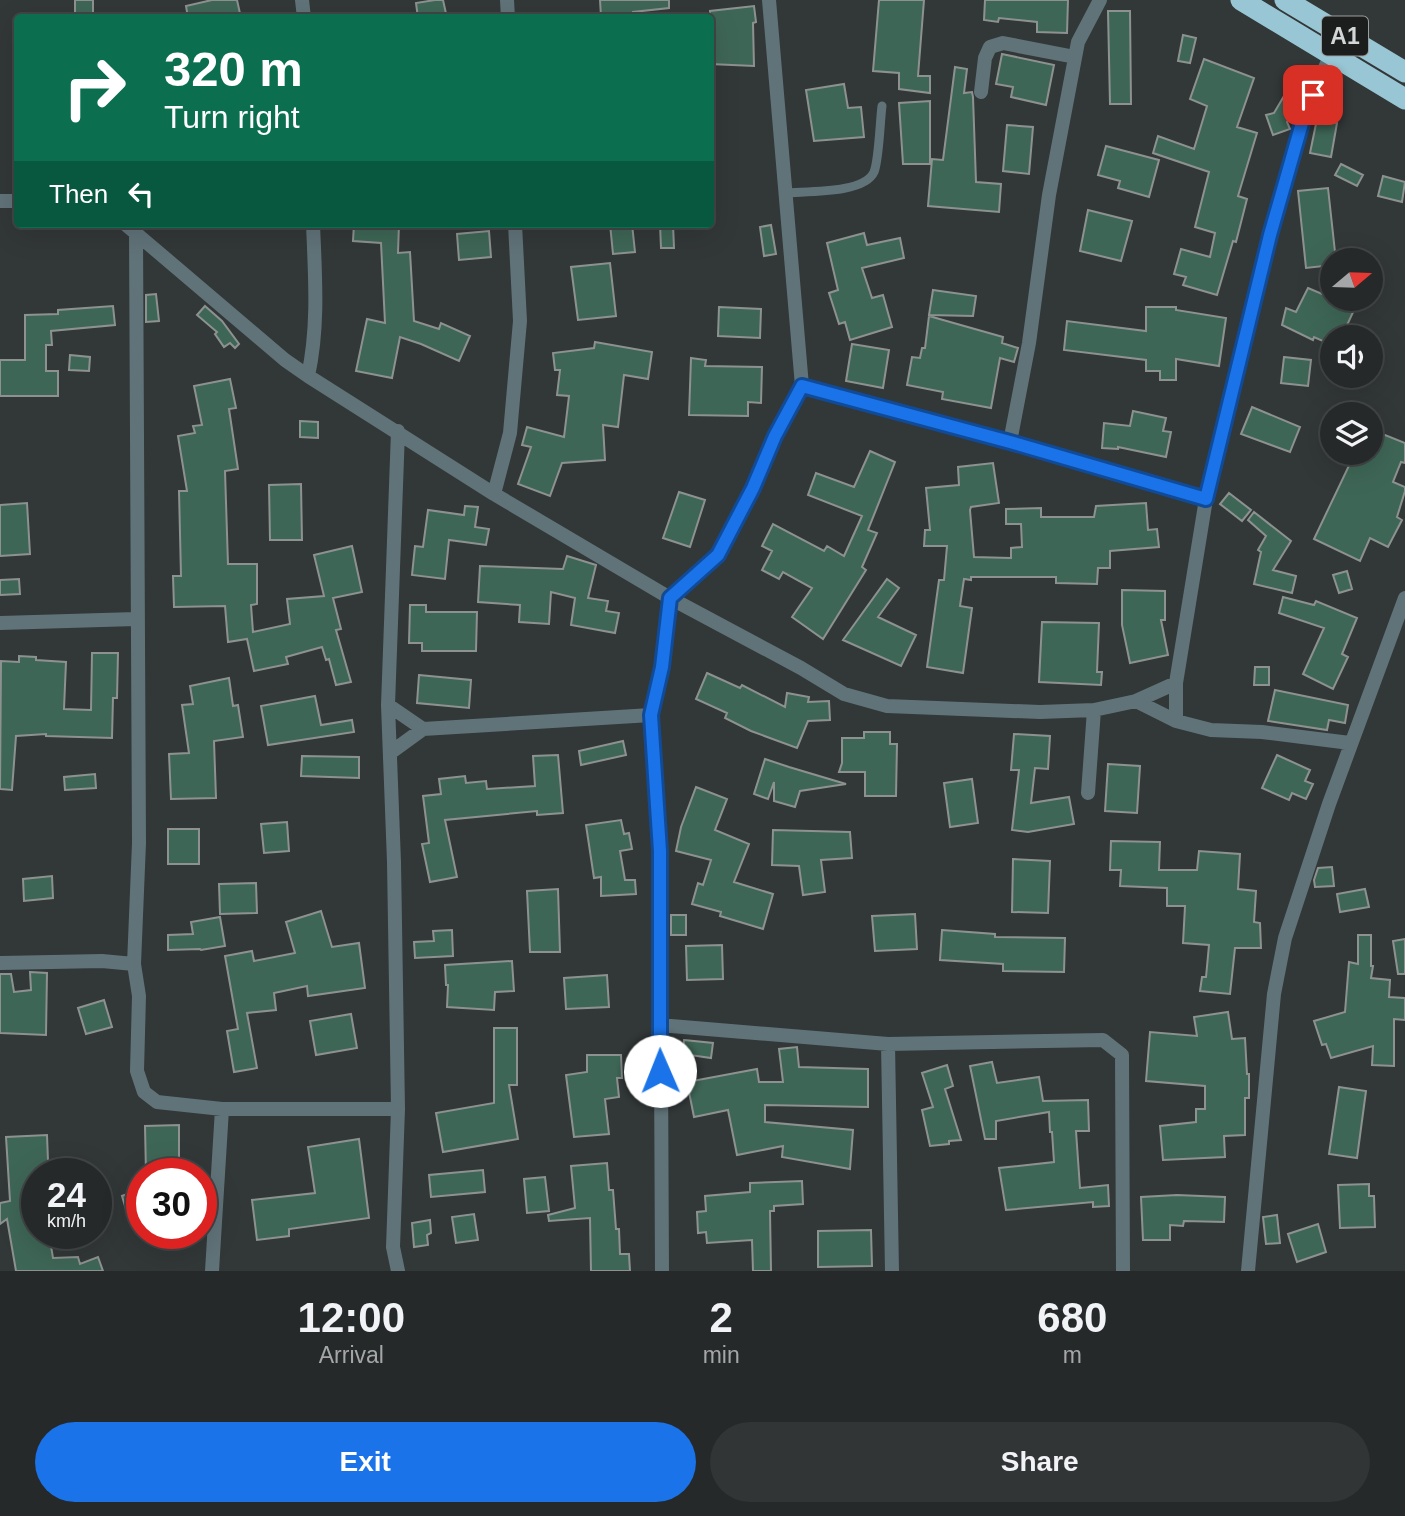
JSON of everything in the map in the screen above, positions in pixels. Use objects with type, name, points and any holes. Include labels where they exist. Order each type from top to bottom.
[{"type":"highway","name":"A1","points":[[1241,0],[1405,99]]},
{"type":"highway","name":"A1","points":[[1285,0],[1405,72]]},
{"type":"street","points":[[662,1271],[660,851],[651,715],[662,667],[670,598],[718,555],[802,386],[769,0]]},
{"type":"street","points":[[1010,442],[1029,343],[1049,195],[1077,42],[1100,0]]},
{"type":"street","points":[[981,92],[985,58],[990,47],[1003,43],[1075,57]]},
{"type":"street","points":[[1176,721],[1175,683],[1206,499],[1274,222],[1304,116],[1331,54]]},
{"type":"street","points":[[130,228],[285,360],[308,376],[494,494],[670,598],[844,694],[887,706],[1040,712],[1094,710],[1136,701],[1175,683]]},
{"type":"street","points":[[130,228],[139,843],[134,964],[139,996],[137,1071],[144,1092],[157,1102],[222,1109],[398,1109]]},
{"type":"street","points":[[308,376],[316,323],[313,228]]},
{"type":"street","points":[[494,494],[510,433],[520,321],[515,228]]},
{"type":"street","points":[[285,360],[314,350]]},
{"type":"street","points":[[802,386],[1206,499]]},
{"type":"street","points":[[398,431],[388,705],[398,1109],[393,1247],[398,1271]]},
{"type":"street","points":[[1248,1271],[1274,994],[1285,938],[1350,743],[1405,598]]},
{"type":"street","points":[[0,623],[136,619]]},
{"type":"street","points":[[1136,701],[1176,721],[1211,730],[1262,732],[1350,743]]},
{"type":"street","points":[[388,705],[423,729]]},
{"type":"street","points":[[1088,793],[1094,710]]},
{"type":"street","points":[[390,753],[423,729],[651,715]]},
{"type":"street","points":[[0,963],[102,961],[134,964]]},
{"type":"street","points":[[659,1025],[888,1044],[1103,1040],[1122,1055],[1123,1271]]},
{"type":"street","points":[[888,1044],[892,1271]]},
{"type":"street","points":[[212,1271],[222,1109]]},
{"type":"lane","points":[[785,193],[851,188],[866,182],[874,171],[881,106]]},
{"type":"building","points":[[75,0],[93,0],[93,14],[75,14]]},
{"type":"building","points":[[212,0],[237,0],[240,14],[187,14],[186,6]]},
{"type":"building","points":[[443,0],[446,14],[417,14],[416,3]]},
{"type":"building","points":[[600,0],[669,0],[669,8],[633,14],[601,14]]},
{"type":"building","points":[[879,0],[924,0],[918,76],[930,76],[930,93],[899,89],[899,73],[873,71]]},
{"type":"building","points":[[985,0],[1068,0],[1067,33],[1037,32],[1037,22],[999,18],[998,22],[984,20]]},
{"type":"building","points":[[754,6],[754,66],[714,64],[714,14],[710,14],[710,11]]},
{"type":"building","points":[[1108,11],[1130,11],[1131,104],[1110,104]]},
{"type":"building","points":[[1183,35],[1196,38],[1190,63],[1178,61]]},
{"type":"building","points":[[1002,54],[1054,65],[1046,105],[1011,97],[1013,87],[996,84]]},
{"type":"building","points":[[1204,59],[1254,78],[1237,127],[1257,133],[1238,196],[1247,199],[1236,242],[1233,241],[1217,295],[1183,285],[1186,277],[1174,274],[1181,249],[1210,257],[1215,233],[1195,227],[1209,172],[1153,153],[1158,136],[1194,149],[1207,106],[1190,99]]},
{"type":"building","points":[[955,67],[967,69],[964,93],[972,92],[973,97],[976,182],[1001,184],[999,212],[928,206],[932,159],[943,160]]},
{"type":"building","points":[[844,84],[848,108],[861,107],[864,137],[814,141],[806,90]]},
{"type":"building","points":[[1287,91],[1301,100],[1287,122],[1290,129],[1273,135],[1266,115],[1274,113]]},
{"type":"building","points":[[930,101],[930,164],[903,164],[899,103]]},
{"type":"building","points":[[1317,119],[1337,123],[1331,157],[1310,153]]},
{"type":"building","points":[[1007,125],[1033,127],[1029,174],[1003,171]]},
{"type":"building","points":[[1106,146],[1159,160],[1149,197],[1118,188],[1120,181],[1098,175]]},
{"type":"building","points":[[1341,164],[1363,175],[1357,186],[1335,175]]},
{"type":"building","points":[[1383,176],[1405,182],[1402,202],[1378,196]]},
{"type":"building","points":[[1328,188],[1335,248],[1320,248],[1320,266],[1306,268],[1298,191]]},
{"type":"building","points":[[1088,210],[1132,221],[1121,261],[1080,251]]},
{"type":"building","points":[[771,225],[776,254],[764,256],[760,227]]},
{"type":"building","points":[[354,228],[399,228],[398,253],[410,252],[414,321],[439,329],[441,323],[470,336],[459,361],[400,337],[392,378],[356,371],[367,319],[385,323],[381,243],[353,241]]},
{"type":"building","points":[[610,228],[632,228],[635,252],[613,254]]},
{"type":"building","points":[[660,228],[673,228],[674,248],[661,248]]},
{"type":"building","points":[[489,231],[491,257],[459,260],[457,234]]},
{"type":"building","points":[[864,233],[867,245],[900,238],[904,258],[862,268],[872,298],[883,295],[892,327],[850,340],[845,322],[839,324],[829,293],[838,290],[827,243]]},
{"type":"building","points":[[610,263],[616,316],[578,320],[571,267]]},
{"type":"building","points":[[1308,288],[1320,293],[1320,312],[1353,312],[1347,325],[1320,325],[1320,340],[1314,337],[1313,340],[1282,325],[1286,308],[1296,312]]},
{"type":"building","points":[[933,290],[976,296],[973,316],[929,315]]},
{"type":"building","points":[[156,294],[159,321],[146,322],[146,295]]},
{"type":"building","points":[[113,306],[115,325],[51,331],[52,345],[46,345],[46,371],[58,371],[58,396],[0,396],[0,360],[25,360],[25,315],[58,314],[58,310]]},
{"type":"building","points":[[205,306],[222,321],[239,344],[235,348],[230,343],[224,347],[215,334],[217,332],[197,315]]},
{"type":"building","points":[[719,307],[761,309],[760,338],[718,336]]},
{"type":"building","points":[[1146,307],[1176,307],[1176,310],[1226,318],[1219,366],[1176,359],[1176,380],[1160,380],[1160,371],[1146,371],[1146,360],[1064,350],[1067,321],[1146,331]]},
{"type":"building","points":[[929,316],[1003,337],[1002,343],[1018,348],[1014,362],[1000,358],[991,408],[942,399],[943,392],[907,385],[912,357],[920,358],[922,348],[925,348]]},
{"type":"building","points":[[595,342],[652,352],[648,379],[624,375],[618,427],[603,425],[605,460],[562,463],[550,496],[518,484],[531,447],[522,445],[527,427],[564,437],[569,396],[557,395],[560,370],[555,370],[553,353],[594,348]]},
{"type":"building","points":[[852,344],[889,350],[883,388],[846,381]]},
{"type":"building","points":[[70,355],[90,357],[89,371],[69,370]]},
{"type":"building","points":[[1284,357],[1311,360],[1308,386],[1281,383]]},
{"type":"building","points":[[691,358],[706,360],[705,366],[762,367],[761,403],[748,402],[748,416],[689,415]]},
{"type":"building","points":[[230,379],[236,408],[229,409],[238,469],[225,471],[228,564],[257,564],[257,604],[251,605],[253,632],[290,624],[287,599],[324,596],[314,555],[352,546],[362,592],[333,598],[341,629],[336,630],[351,682],[336,685],[329,659],[326,660],[322,647],[286,657],[288,664],[254,671],[247,639],[228,642],[225,606],[174,607],[173,576],[181,576],[179,491],[187,491],[178,436],[195,433],[193,426],[202,425],[194,386]]},
{"type":"building","points":[[1252,407],[1300,427],[1290,452],[1241,434]]},
{"type":"building","points":[[1133,411],[1166,418],[1163,431],[1171,432],[1166,457],[1118,447],[1102,448],[1104,423],[1130,426]]},
{"type":"building","points":[[300,421],[318,422],[318,438],[300,437]]},
{"type":"building","points":[[1383,434],[1405,443],[1405,463],[1401,462],[1393,482],[1405,487],[1397,517],[1402,520],[1388,547],[1370,538],[1360,561],[1314,539],[1349,465],[1383,465]]},
{"type":"building","points":[[870,451],[895,462],[868,530],[877,533],[862,567],[866,570],[823,639],[792,617],[812,588],[783,572],[779,579],[762,570],[772,551],[762,546],[773,524],[824,551],[827,546],[844,556],[862,516],[808,495],[816,473],[854,487]]},
{"type":"building","points":[[993,463],[999,503],[971,507],[974,557],[1011,558],[1011,548],[1022,547],[1021,524],[1006,524],[1006,509],[1041,508],[1041,517],[1094,517],[1096,506],[1146,503],[1148,530],[1157,529],[1159,547],[1110,551],[1110,568],[1098,568],[1097,584],[1056,583],[1056,577],[964,579],[960,606],[972,608],[963,673],[927,667],[939,580],[944,580],[947,546],[924,546],[925,530],[930,530],[926,488],[959,485],[958,467]]},
{"type":"building","points":[[301,484],[302,540],[270,540],[269,485]]},
{"type":"building","points":[[679,492],[705,500],[690,547],[663,538]]},
{"type":"building","points":[[1229,493],[1251,510],[1242,521],[1220,504]]},
{"type":"building","points":[[27,503],[30,554],[0,556],[0,505]]},
{"type":"building","points":[[465,506],[478,507],[475,527],[489,529],[486,545],[449,540],[445,579],[412,575],[415,546],[423,547],[428,510],[464,515]]},
{"type":"building","points":[[1254,512],[1291,541],[1273,570],[1296,576],[1292,593],[1254,584],[1261,552],[1258,550],[1266,536],[1248,520]]},
{"type":"building","points":[[567,556],[596,565],[588,598],[608,601],[606,611],[619,613],[615,633],[571,625],[575,598],[551,592],[549,624],[519,622],[520,605],[478,602],[480,566],[563,569]]},
{"type":"building","points":[[1347,571],[1352,589],[1339,593],[1333,575]]},
{"type":"building","points":[[19,579],[20,594],[0,595],[0,580]]},
{"type":"building","points":[[887,579],[899,588],[878,617],[916,635],[901,666],[843,640]]},
{"type":"building","points":[[1122,590],[1165,591],[1165,620],[1161,620],[1168,655],[1130,663],[1122,625]]},
{"type":"building","points":[[1283,597],[1314,605],[1316,601],[1357,618],[1342,654],[1348,657],[1333,689],[1303,674],[1324,628],[1279,613]]},
{"type":"building","points":[[410,605],[426,605],[426,612],[477,612],[476,651],[422,651],[422,643],[409,643]]},
{"type":"building","points":[[1042,622],[1099,623],[1097,672],[1102,672],[1101,685],[1039,682]]},
{"type":"building","points":[[92,653],[118,653],[117,698],[113,698],[112,738],[46,734],[16,736],[12,790],[0,789],[1,661],[19,662],[19,656],[66,662],[64,709],[91,710]]},
{"type":"building","points":[[1255,667],[1269,667],[1269,685],[1254,685]]},
{"type":"building","points":[[707,673],[740,688],[742,685],[785,707],[787,693],[809,697],[808,702],[829,701],[830,720],[808,721],[797,748],[751,731],[725,718],[727,713],[696,699]]},
{"type":"building","points":[[419,675],[471,680],[469,708],[417,703]]},
{"type":"building","points":[[229,678],[233,706],[238,705],[243,737],[214,741],[216,798],[171,799],[169,754],[189,753],[182,705],[193,704],[190,686]]},
{"type":"building","points":[[1275,690],[1348,705],[1345,723],[1329,720],[1327,730],[1268,721]]},
{"type":"building","points":[[315,696],[321,725],[352,720],[354,732],[268,745],[261,706]]},
{"type":"building","points":[[864,732],[890,732],[890,744],[897,744],[896,796],[865,796],[865,772],[839,772],[842,763],[842,738],[864,738]]},
{"type":"building","points":[[1014,734],[1050,736],[1048,769],[1035,768],[1031,803],[1069,797],[1074,824],[1028,832],[1012,830],[1019,770],[1011,770]]},
{"type":"building","points":[[623,741],[626,755],[581,765],[579,751]]},
{"type":"building","points":[[558,755],[563,813],[537,815],[537,811],[445,820],[457,877],[430,882],[422,844],[429,843],[423,796],[441,794],[439,779],[465,776],[466,783],[486,781],[487,789],[535,786],[533,756]]},
{"type":"building","points":[[1277,755],[1310,770],[1305,781],[1313,784],[1306,799],[1292,793],[1289,800],[1262,788]]},
{"type":"building","points":[[302,756],[359,757],[359,778],[301,776]]},
{"type":"building","points":[[765,759],[846,784],[800,791],[795,807],[774,801],[774,782],[768,799],[754,794]]},
{"type":"building","points":[[1108,764],[1140,766],[1137,813],[1105,811]]},
{"type":"building","points":[[95,774],[96,788],[65,790],[64,777]]},
{"type":"building","points":[[972,779],[978,823],[950,827],[944,783]]},
{"type":"building","points":[[696,787],[727,799],[715,830],[749,844],[734,882],[773,894],[763,929],[692,904],[698,883],[703,885],[711,860],[676,851],[681,827]]},
{"type":"building","points":[[621,820],[624,834],[629,833],[632,849],[620,851],[625,880],[635,880],[636,894],[601,896],[601,877],[594,878],[586,825]]},
{"type":"building","points":[[287,822],[289,851],[264,853],[261,824]]},
{"type":"building","points":[[168,829],[199,829],[199,864],[168,864]]},
{"type":"building","points":[[773,830],[850,832],[852,858],[821,860],[825,892],[803,895],[799,866],[772,865]]},
{"type":"building","points":[[1111,841],[1160,842],[1159,870],[1197,870],[1199,851],[1240,854],[1238,889],[1256,891],[1254,922],[1260,923],[1261,948],[1235,948],[1230,994],[1200,991],[1202,977],[1206,977],[1209,945],[1183,943],[1185,906],[1167,906],[1167,888],[1120,886],[1121,870],[1110,870]]},
{"type":"building","points":[[1013,859],[1050,861],[1048,913],[1012,912]]},
{"type":"building","points":[[1332,867],[1334,886],[1315,887],[1318,868]]},
{"type":"building","points":[[52,876],[53,898],[24,901],[23,879]]},
{"type":"building","points":[[256,883],[257,913],[220,914],[219,884]]},
{"type":"building","points":[[558,889],[560,952],[530,952],[527,891]]},
{"type":"building","points":[[1365,889],[1369,907],[1340,912],[1337,894]]},
{"type":"building","points":[[321,911],[332,947],[359,943],[365,988],[308,996],[307,986],[274,993],[276,1010],[247,1013],[257,1068],[234,1072],[227,1031],[238,1029],[225,956],[252,951],[254,961],[295,953],[286,922]]},
{"type":"building","points":[[915,914],[917,949],[875,951],[872,916]]},
{"type":"building","points":[[671,915],[686,915],[686,935],[671,935]]},
{"type":"building","points":[[220,917],[225,946],[201,950],[168,950],[168,935],[193,934],[191,922]]},
{"type":"building","points":[[452,930],[453,956],[415,958],[414,942],[434,941],[433,931]]},
{"type":"building","points":[[942,930],[995,934],[995,937],[1065,938],[1064,972],[1003,971],[1003,964],[940,960]]},
{"type":"building","points":[[1358,935],[1371,935],[1371,978],[1390,980],[1389,997],[1405,998],[1405,1020],[1394,1019],[1394,1066],[1372,1065],[1373,1046],[1331,1058],[1326,1044],[1322,1045],[1314,1021],[1345,1012],[1349,962],[1358,964]]},
{"type":"building","points":[[1405,939],[1405,974],[1398,974],[1393,941]]},
{"type":"building","points":[[722,945],[723,979],[687,980],[686,946]]},
{"type":"building","points":[[512,961],[514,991],[495,992],[494,1010],[447,1007],[445,965]]},
{"type":"building","points":[[30,972],[47,973],[46,1035],[0,1033],[0,974],[11,974],[14,992],[31,990]]},
{"type":"building","points":[[607,975],[609,1007],[566,1009],[564,978]]},
{"type":"building","points":[[104,1000],[112,1027],[86,1034],[78,1008]]},
{"type":"building","points":[[1228,1012],[1232,1039],[1245,1038],[1249,1098],[1245,1098],[1245,1135],[1224,1136],[1225,1157],[1163,1160],[1160,1126],[1196,1122],[1196,1109],[1205,1109],[1205,1086],[1146,1081],[1150,1032],[1197,1036],[1194,1017]]},
{"type":"building","points":[[351,1014],[357,1048],[316,1055],[310,1021]]},
{"type":"building","points":[[494,1028],[517,1028],[517,1085],[509,1085],[518,1139],[443,1152],[436,1113],[494,1103]]},
{"type":"building","points":[[684,1040],[713,1043],[711,1058],[683,1054]]},
{"type":"building","points":[[797,1047],[799,1067],[868,1069],[868,1107],[765,1105],[765,1122],[853,1130],[850,1169],[782,1157],[783,1146],[737,1155],[728,1110],[694,1117],[687,1082],[757,1069],[759,1082],[783,1082],[779,1049]]},
{"type":"building","points":[[587,1055],[621,1055],[622,1078],[617,1078],[619,1097],[605,1099],[609,1134],[574,1137],[566,1075],[587,1072]]},
{"type":"building","points":[[992,1062],[997,1083],[1039,1077],[1043,1101],[1088,1100],[1089,1131],[1076,1131],[1080,1188],[1108,1185],[1109,1206],[1093,1207],[1093,1202],[1006,1210],[999,1168],[1054,1162],[1052,1132],[1049,1112],[996,1121],[996,1139],[985,1139],[970,1066]]},
{"type":"building","points":[[947,1065],[953,1086],[945,1089],[961,1140],[930,1146],[922,1110],[933,1107],[922,1073]]},
{"type":"building","points":[[1339,1087],[1366,1091],[1357,1158],[1329,1154]]},
{"type":"building","points":[[179,1125],[179,1158],[146,1158],[145,1126]]},
{"type":"building","points":[[47,1135],[48,1158],[21,1158],[21,1249],[52,1249],[53,1258],[78,1257],[80,1264],[98,1257],[103,1271],[16,1271],[7,1219],[0,1224],[0,1203],[10,1201],[6,1137]]},
{"type":"building","points":[[359,1139],[369,1218],[289,1229],[289,1236],[257,1240],[252,1200],[315,1193],[308,1147]]},
{"type":"building","points":[[607,1163],[609,1190],[613,1190],[616,1229],[619,1229],[620,1254],[629,1254],[630,1271],[591,1271],[590,1218],[549,1221],[548,1215],[575,1208],[571,1166]]},
{"type":"building","points":[[483,1170],[485,1192],[431,1197],[429,1175]]},
{"type":"building","points":[[545,1177],[549,1211],[527,1213],[524,1179]]},
{"type":"building","points":[[802,1181],[803,1204],[774,1206],[774,1211],[770,1211],[771,1271],[753,1271],[752,1240],[707,1243],[706,1232],[698,1233],[697,1212],[706,1211],[705,1196],[750,1192],[750,1183]]},
{"type":"building","points":[[1369,1184],[1369,1196],[1374,1196],[1375,1227],[1340,1228],[1338,1185]]},
{"type":"building","points":[[1141,1197],[1225,1197],[1224,1222],[1184,1221],[1183,1226],[1170,1225],[1170,1240],[1143,1240]]},
{"type":"building","points":[[474,1214],[478,1240],[456,1243],[452,1217]]},
{"type":"building","points":[[1277,1215],[1280,1243],[1266,1244],[1263,1217]]},
{"type":"building","points":[[430,1220],[428,1245],[414,1247],[412,1223]]},
{"type":"building","points":[[1318,1224],[1326,1252],[1297,1262],[1288,1234]]},
{"type":"building","points":[[871,1230],[872,1266],[818,1267],[818,1231]]},
{"type":"route","points":[[660,1071],[660,851],[651,715],[662,667],[670,598],[718,555],[802,386],[1206,499],[1270,235],[1304,116],[1313,95]]}]
